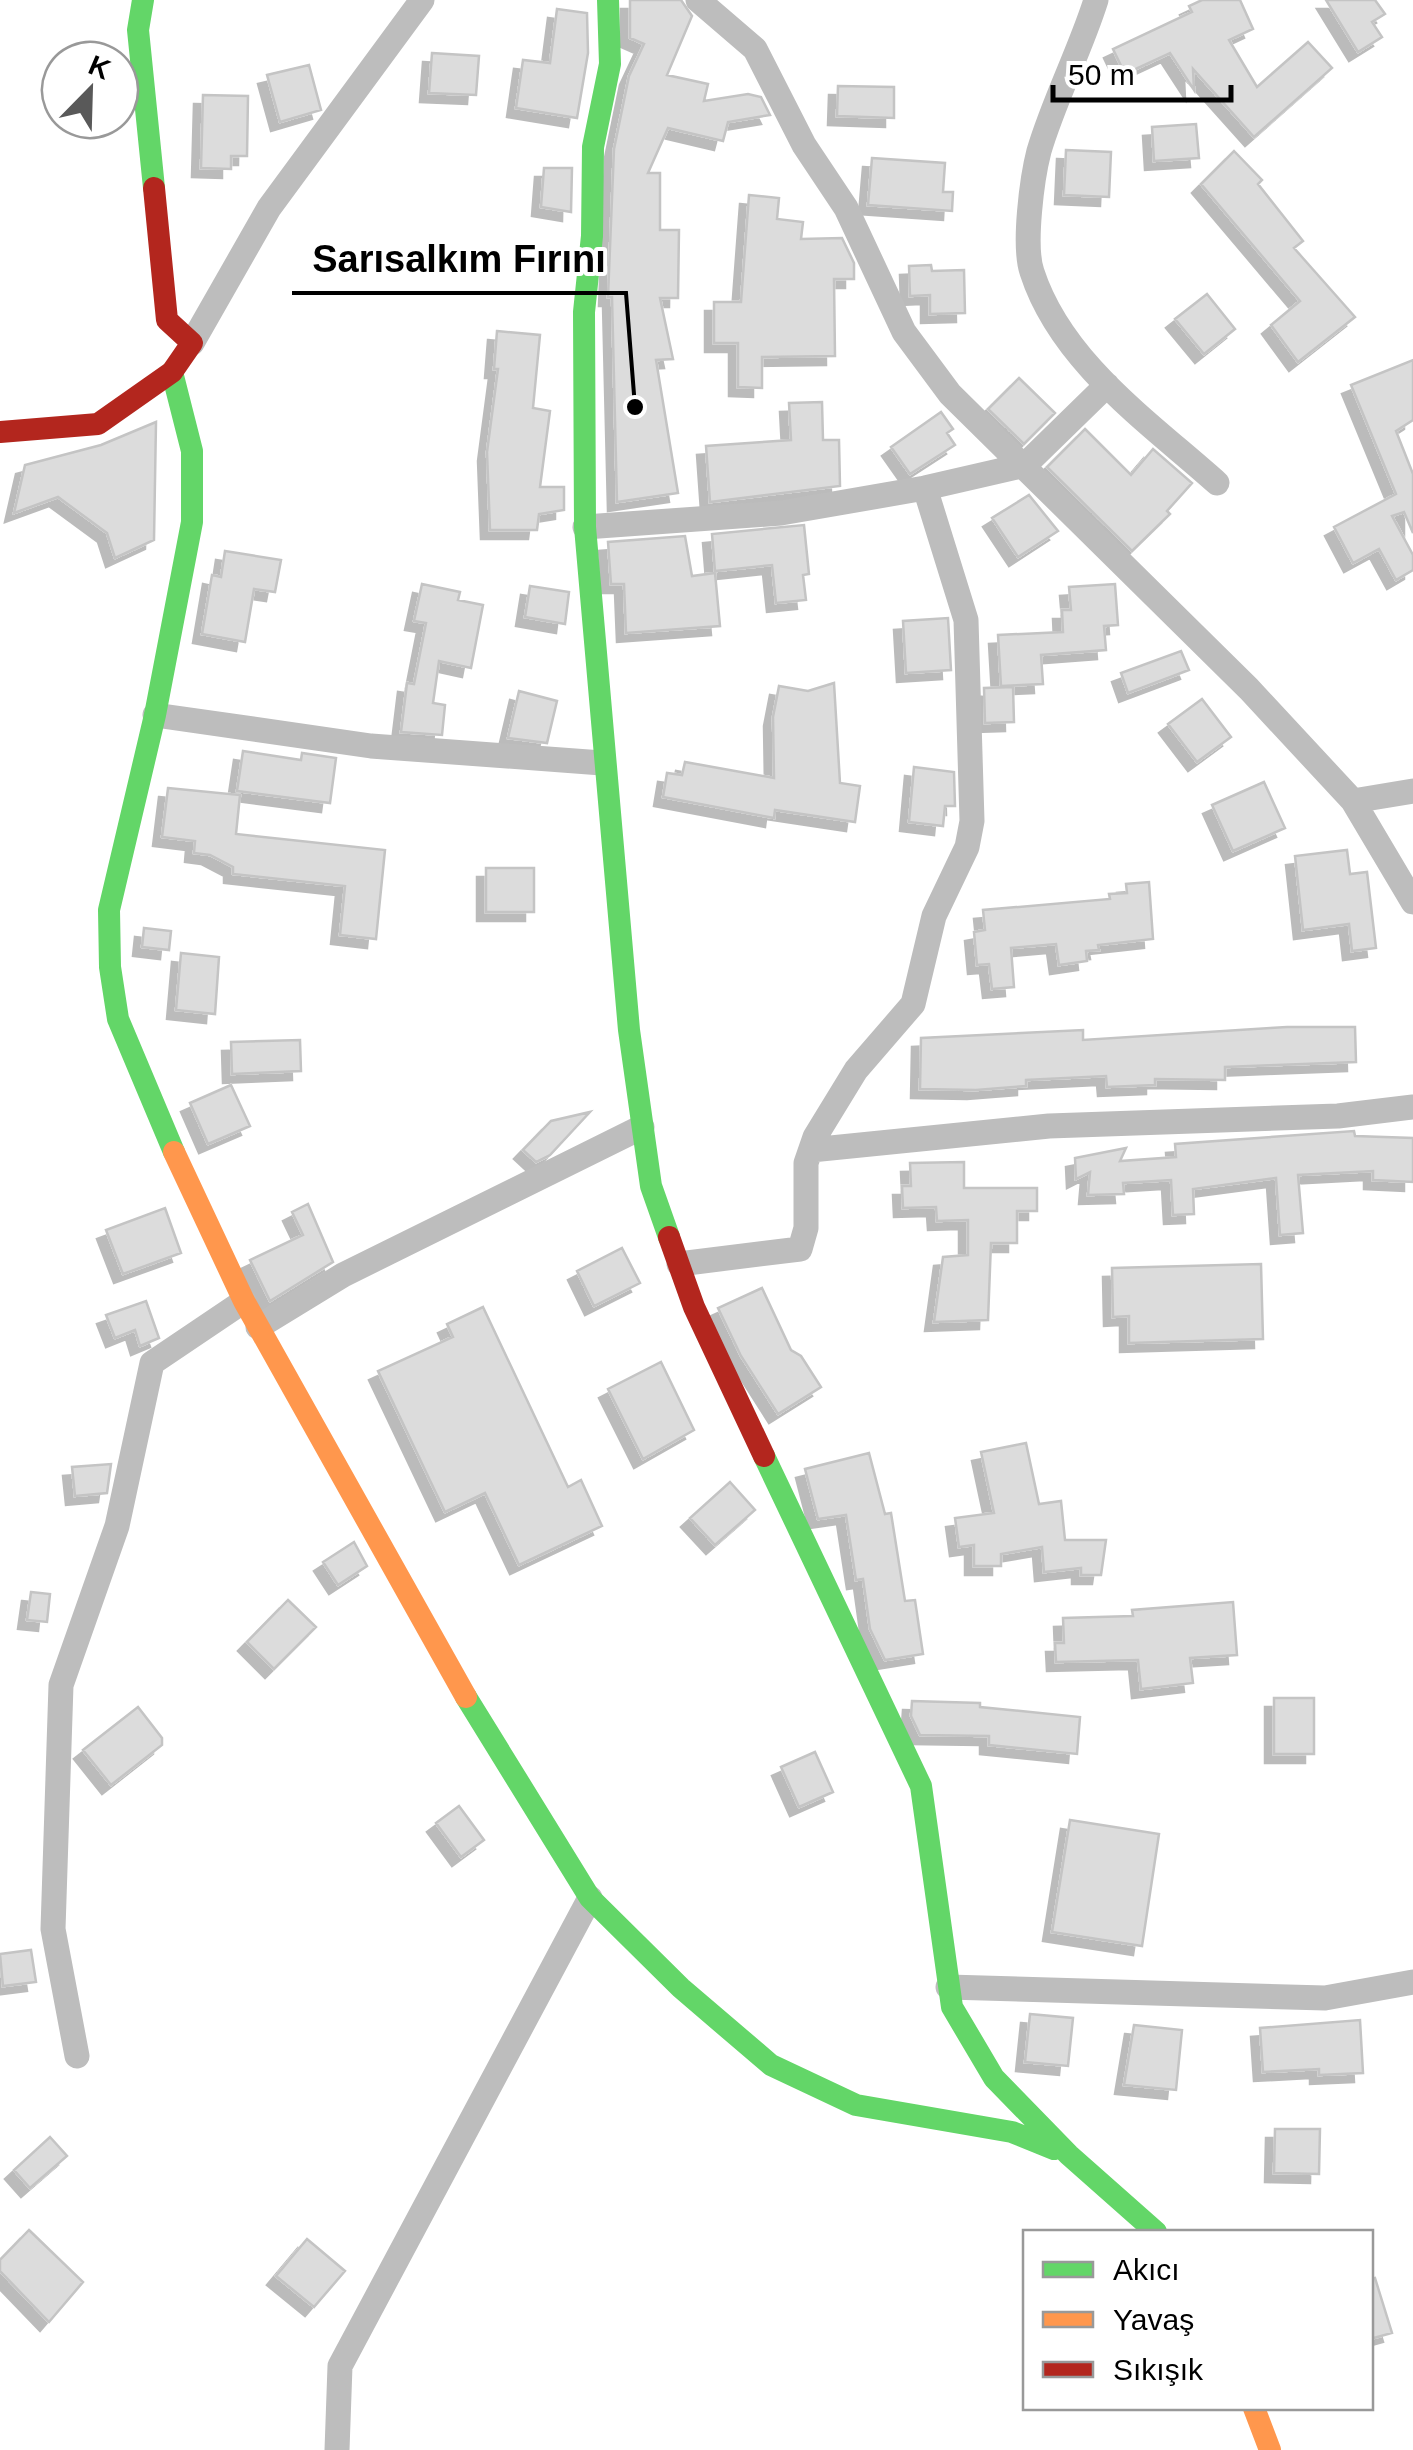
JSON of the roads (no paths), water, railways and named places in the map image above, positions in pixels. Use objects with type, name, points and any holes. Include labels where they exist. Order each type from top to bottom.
[{"type":"street","points":[[142,0],[138,30],[167,320],[192,343]]},
{"type":"street","points":[[0,432],[98,424],[172,372],[269,208],[422,0]]},
{"type":"street","points":[[608,0],[610,64],[593,147],[592,236],[584,312],[585,528],[602,763],[651,1186],[678,1264],[718,1358],[920,1786],[952,2006],[994,2078],[1069,2155],[1154,2230]]},
{"type":"street","points":[[698,0],[755,49],[804,145],[846,208],[904,332],[950,394],[1248,689],[1353,802],[1413,902]]},
{"type":"street","points":[[1096,0],[1039,151],[1030,209],[1030,270],[1058,327],[1107,385],[1217,483]]},
{"type":"street","points":[[172,372],[192,451],[192,522],[156,715],[108,910],[115,1002],[148,1094],[244,1302],[456,1682],[590,1898],[681,1988],[770,2065],[856,2105],[1012,2132],[1069,2155]]},
{"type":"street","points":[[585,528],[781,513],[1025,466],[1107,385]]},
{"type":"street","points":[[678,1264],[800,1249],[806,1228],[810,1150],[856,1070],[913,1004],[934,916],[967,846],[972,821],[966,620],[925,488]]},
{"type":"street","points":[[156,715],[371,746],[602,763]]},
{"type":"street","points":[[1353,802],[1413,791]]},
{"type":"street","points":[[810,1150],[1049,1126],[1338,1116],[1413,1107]]},
{"type":"street","points":[[258,1327],[343,1274],[642,1128]]},
{"type":"street","points":[[77,2056],[52,1929],[61,1685],[117,1526],[152,1363],[244,1302]]},
{"type":"street","points":[[337,2450],[340,2366],[590,1898]]},
{"type":"street","points":[[948,1987],[1325,1998],[1413,1982]]},
{"type":"street","points":[[1255,2410],[1270,2450]]},
{"type":"place","name":"Sarısalkım Fırını","points":[[635,407]]}]
